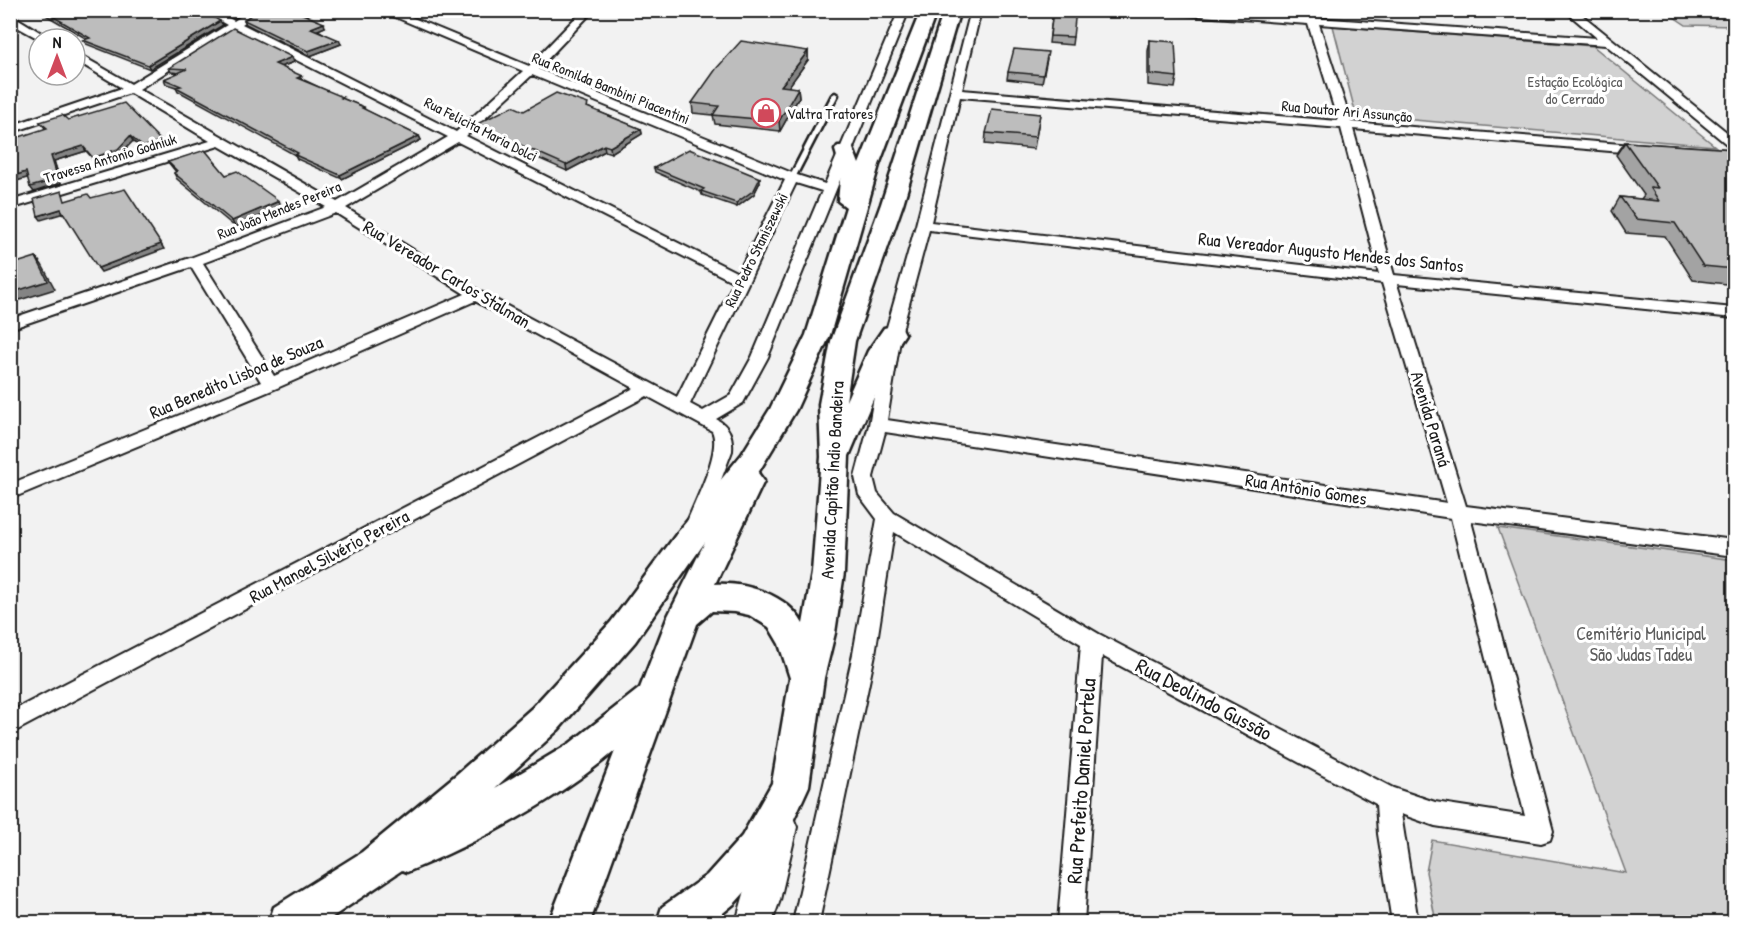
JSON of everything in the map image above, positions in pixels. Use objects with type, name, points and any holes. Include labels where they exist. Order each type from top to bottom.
[{"type":"main road","name":"Avenida Capitão Índio Bandeira","points":[[754,922],[762,900],[790,786],[807,678],[818,633],[828,573],[835,457],[830,338],[847,238],[869,165],[929,10]]},
{"type":"main road","name":"Avenida Capitão Índio Bandeira","points":[[830,338],[892,204],[952,10]]},
{"type":"main road","points":[[845,150],[851,170],[847,238]]},
{"type":"main road","points":[[835,457],[881,351],[892,334]]},
{"type":"main road","points":[[289,922],[376,866],[470,787],[545,719],[623,632],[689,540],[752,461],[830,338]]},
{"type":"main road","points":[[570,922],[684,616],[750,483],[752,461]]},
{"type":"main road","points":[[684,616],[703,600],[729,599],[758,604],[776,612],[787,624],[807,678]]},
{"type":"main road","points":[[376,866],[479,820],[582,756],[651,700]]},
{"type":"main road","points":[[677,922],[684,919],[721,889],[756,850],[790,786]]},
{"type":"street","name":"Rua Felicita Maria Dolci","points":[[205,10],[741,280]]},
{"type":"street","points":[[10,130],[132,88],[258,10]]},
{"type":"street","name":"Rua Romilda Bambini Piacentini","points":[[384,10],[792,178],[829,189]]},
{"type":"street","name":"Rua João Mendes Pereira","points":[[10,324],[195,261],[337,208],[459,136],[530,71],[589,10]]},
{"type":"street","points":[[704,418],[737,399],[760,357],[904,10]]},
{"type":"street","name":"Rua Deolindo Gussão","points":[[976,10],[923,225],[892,334],[878,425],[864,477],[868,495],[887,518],[1092,640],[1388,798],[1435,814],[1540,831]]},
{"type":"street","points":[[1159,10],[1311,16],[1609,42]]},
{"type":"street","points":[[1569,10],[1734,144]]},
{"type":"street","name":"Avenida Paraná","points":[[1311,16],[1346,126],[1388,279],[1460,512],[1540,831]]},
{"type":"street","points":[[13,20],[27,28]]},
{"type":"street","name":"Rua Vereador Carlos Stalman","points":[[87,62],[220,142],[337,208],[476,295],[718,427],[724,438],[723,452],[689,540]]},
{"type":"street","name":"Rua Doutor Ari Assunção","points":[[957,93],[1652,151]]},
{"type":"street","name":"Travessa Antonio Godniuk","points":[[10,204],[220,142]]},
{"type":"street","name":"Rua Pedro Staniszewski","points":[[681,405],[792,178]]},
{"type":"street","name":"Rua Vereador Augusto Mendes dos Santos","points":[[923,225],[1388,279],[1734,313]]},
{"type":"street","points":[[195,261],[271,384]]},
{"type":"street","name":"Rua Benedito Lisboa de Souza","points":[[10,492],[271,384],[476,295]]},
{"type":"street","name":"Rua Manoel Silvério Pereira","points":[[10,724],[648,388]]},
{"type":"street","name":"Rua Antônio Gomes","points":[[878,425],[1460,512],[1734,548]]},
{"type":"street","points":[[806,922],[864,654],[887,518]]},
{"type":"street","name":"Rua Prefeito Daniel Portela","points":[[1071,922],[1092,640]]},
{"type":"street","points":[[1388,798],[1390,834],[1405,922]]},
{"type":"lane","name":"Rua Pedro Staniszewski","points":[[792,178],[835,95]]},
{"type":"green space","points":[[1665,11],[1734,11],[1734,26],[1686,25]]},
{"type":"green space","name":"Estação Ecológica do Cerrado","points":[[1333,26],[1593,46],[1715,146],[1356,115]]},
{"type":"green space","name":"Cemitério Municipal São Judas Tadeu","points":[[1498,528],[1734,560],[1734,922],[1436,922],[1426,872],[1432,840],[1626,873]]},
{"type":"building","points":[[42,10],[202,10],[220,21],[148,65],[87,42],[90,38],[87,36],[87,27],[71,27]]},
{"type":"building","points":[[225,10],[237,10],[232,14]]},
{"type":"building","points":[[258,10],[306,10],[300,13],[324,23],[311,28],[339,40],[308,51],[244,20]]},
{"type":"building","points":[[1053,10],[1076,10],[1073,37],[1050,36]]},
{"type":"building","points":[[233,28],[292,57],[275,64],[302,76],[297,78],[343,97],[341,98],[364,107],[362,108],[419,136],[340,175],[295,155],[298,153],[176,87],[181,86],[164,79],[187,69],[169,68]]},
{"type":"building","points":[[1150,40],[1175,42],[1177,77],[1150,74]]},
{"type":"building","points":[[741,41],[808,51],[781,86],[798,88],[779,121],[713,115],[719,106],[692,103],[716,69]]},
{"type":"building","points":[[1014,49],[1048,52],[1043,75],[1008,72]]},
{"type":"building","points":[[556,93],[588,104],[587,107],[641,129],[610,147],[604,145],[566,165],[475,125],[513,106],[524,111]]},
{"type":"building","points":[[124,103],[161,141],[143,147],[130,136],[118,149],[93,158],[83,146],[51,156],[58,179],[30,187],[26,172],[10,177],[10,140],[47,128],[40,122],[62,115],[68,120]]},
{"type":"building","points":[[992,109],[1040,114],[1036,137],[986,133]]},
{"type":"building","points":[[1625,142],[1734,149],[1734,269],[1703,266],[1675,223],[1636,219],[1620,197],[1659,201],[1650,187],[1658,188]]},
{"type":"building","points":[[689,149],[760,178],[754,190],[736,203],[701,191],[704,189],[654,168]]},
{"type":"building","points":[[205,150],[226,175],[237,171],[279,201],[232,221],[174,173],[177,171],[168,162]]},
{"type":"building","points":[[125,189],[161,244],[98,268],[61,209],[38,216],[34,199],[62,191],[65,201],[88,194],[91,198]]},
{"type":"building","points":[[36,257],[48,281],[10,293],[10,265]]},
{"type":"place","name":"Valtra Tratores","points":[[766,113]]}]
